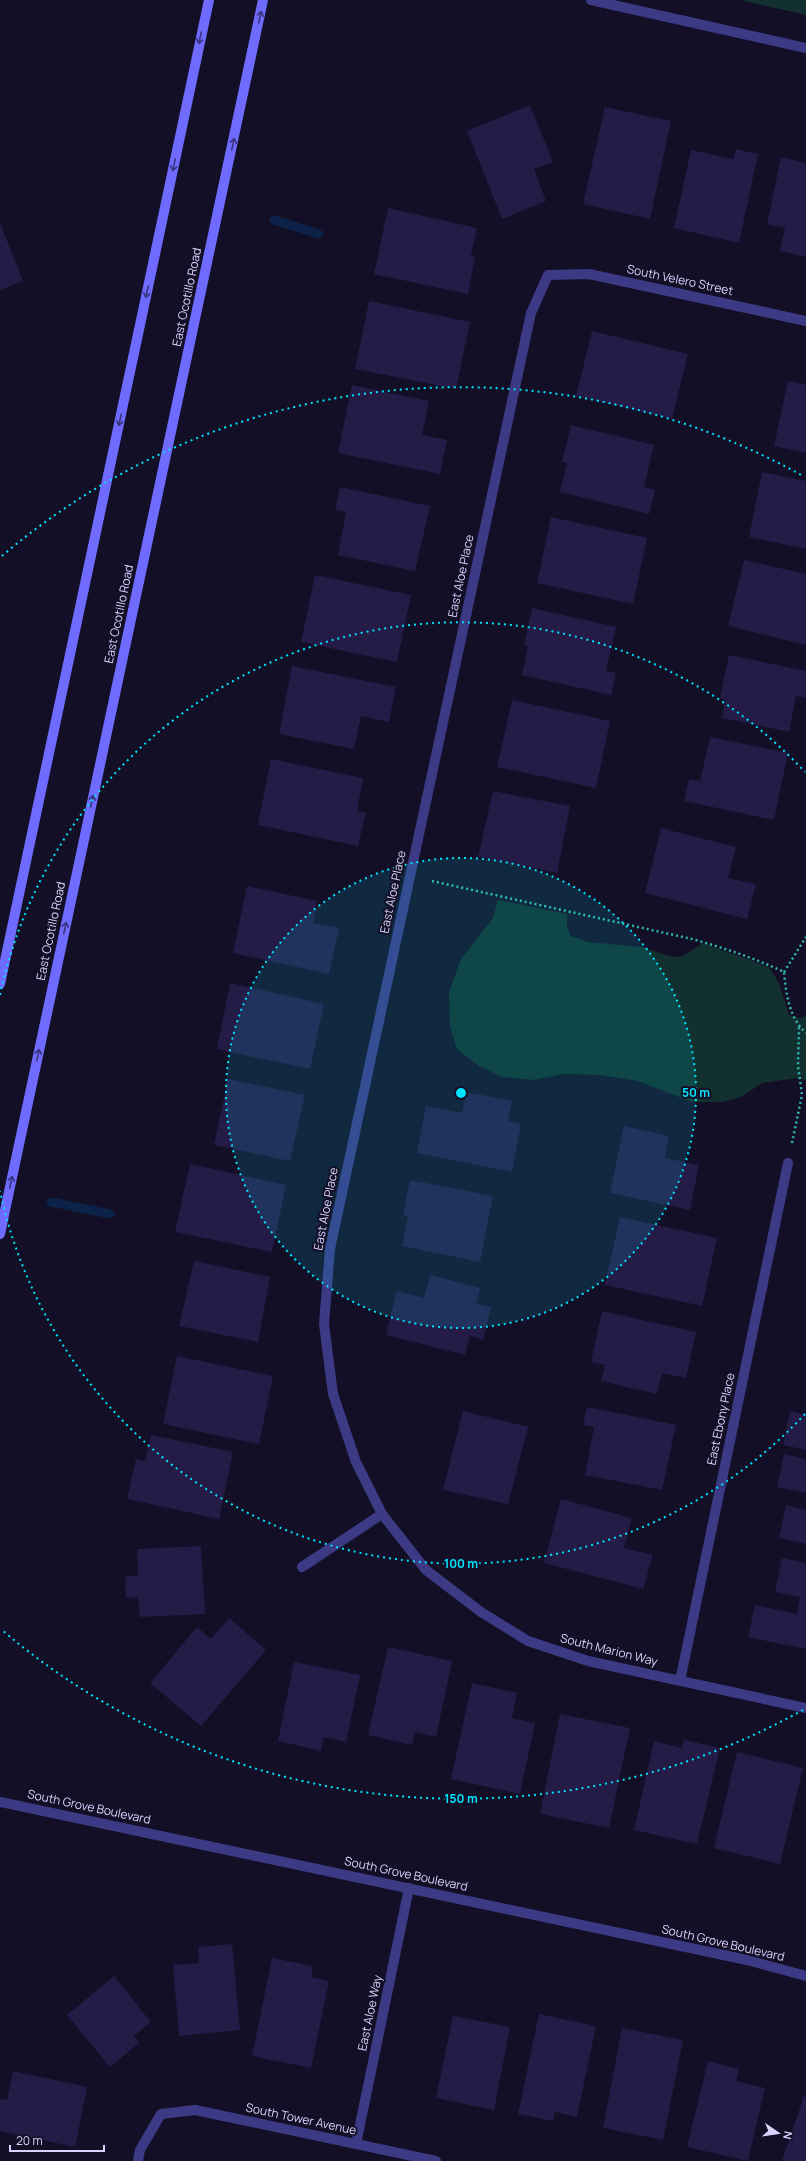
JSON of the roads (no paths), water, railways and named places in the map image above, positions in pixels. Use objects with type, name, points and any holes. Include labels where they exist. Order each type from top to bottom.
[{"type":"main road","points":[[0,984],[209,0]]},
{"type":"main road","name":"East Ocotillo Road","points":[[0,1234],[263,0]]},
{"type":"street","points":[[592,0],[806,48]]},
{"type":"street","name":"South Velero Street","points":[[548,275],[589,274],[806,321]]},
{"type":"street","name":"East Aloe Place","points":[[382,1514],[356,1462],[333,1394],[324,1324],[330,1249],[531,313],[548,275]]},
{"type":"street","name":"East Ebony Place","points":[[680,1681],[788,1163]]},
{"type":"street","points":[[302,1567],[382,1514]]},
{"type":"street","name":"South Marion Way","points":[[382,1514],[426,1570],[481,1612],[528,1641],[588,1661],[806,1708]]},
{"type":"street","name":"South Grove Boulevard","points":[[0,1802],[747,1960],[806,1976]]},
{"type":"street","name":"East Aloe Way","points":[[356,2144],[409,1888]]},
{"type":"street","name":"South Tower Avenue","points":[[138,2161],[140,2150],[160,2114],[194,2110],[436,2161]]},
{"type":"waterway","points":[[274,220],[319,234]]},
{"type":"waterway","points":[[51,1202],[110,1214]]}]
